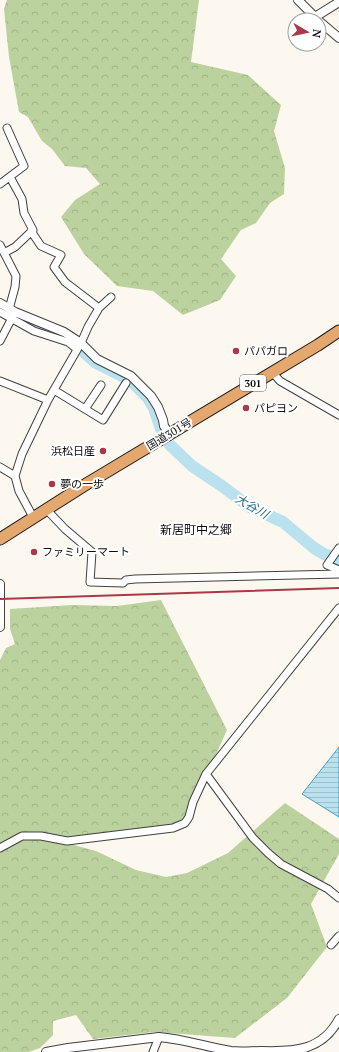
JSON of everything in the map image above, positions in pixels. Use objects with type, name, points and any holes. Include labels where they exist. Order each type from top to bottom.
[{"type":"highway","name":"国道301号","points":[[0,539],[46,509],[339,331]]},
{"type":"street","points":[[298,0],[310,12]]},
{"type":"street","points":[[326,12],[339,2]]},
{"type":"street","points":[[327,28],[339,38]]},
{"type":"street","points":[[0,184],[24,166],[7,128]]},
{"type":"street","points":[[10,177],[22,199],[24,213],[33,230],[31,231],[41,246],[61,255],[54,267],[65,282],[99,308]]},
{"type":"street","points":[[4,253],[15,247],[31,231]]},
{"type":"street","points":[[0,245],[16,276],[12,313],[0,340]]},
{"type":"street","points":[[33,517],[19,491],[15,476],[22,454],[48,400],[79,346],[88,327],[99,308],[111,297]]},
{"type":"street","points":[[0,303],[12,313]]},
{"type":"street","points":[[0,312],[12,313],[64,332],[79,346],[97,359],[131,376],[151,396],[158,407],[164,426],[165,436]]},
{"type":"street","points":[[272,372],[280,381],[338,412]]},
{"type":"street","points":[[0,381],[48,400]]},
{"type":"street","points":[[54,390],[103,420],[126,383]]},
{"type":"street","points":[[85,409],[101,385]]},
{"type":"street","points":[[0,467],[15,476]]},
{"type":"street","points":[[46,509],[64,529],[92,552],[90,582],[123,582],[126,580],[135,579],[339,574]]},
{"type":"street","points":[[338,550],[327,565],[339,570]]},
{"type":"street","points":[[0,584],[0,627]]},
{"type":"street","points":[[0,848],[22,836],[41,836],[67,841],[173,828],[185,823],[189,817],[193,802],[206,774],[339,608]]},
{"type":"street","points":[[206,774],[253,838],[268,853],[280,864],[328,889],[339,898]]},
{"type":"street","points":[[332,945],[339,936]]},
{"type":"street","points":[[46,1052],[158,1037],[172,1038],[232,1051],[298,1051],[317,1043],[326,1036],[339,1019]]},
{"type":"street","points":[[153,1052],[158,1037]]},
{"type":"green space","points":[[7,0],[199,0],[191,62],[248,75],[281,105],[274,131],[285,168],[284,194],[270,203],[256,223],[241,230],[221,259],[236,276],[220,300],[183,315],[153,291],[117,286],[84,254],[61,217],[75,200],[100,184],[86,168],[65,166],[52,149],[42,141],[28,117],[19,112],[9,57],[4,9]]},
{"type":"green space","points":[[161,600],[227,730],[185,823],[70,844],[96,851],[136,870],[166,877],[187,873],[228,853],[285,803],[339,839],[339,854],[311,904],[327,947],[287,998],[235,1038],[154,1032],[93,1039],[76,1015],[53,1021],[53,1035],[40,1048],[29,1052],[0,1052],[0,660],[6,648],[15,644],[10,629],[10,609],[72,605],[117,606]]},
{"type":"water","points":[[339,747],[339,817],[302,794]]},
{"type":"waterway","name":"大谷川","points":[[14,316],[29,324],[70,339],[96,363],[132,382],[148,398],[154,408],[161,429]]},
{"type":"waterway","name":"大谷川","points":[[170,445],[192,466],[250,507],[283,522],[314,548],[324,554],[339,559]]},
{"type":"railway","points":[[0,599],[339,588]]},
{"type":"place","name":"パパガロ","points":[[236,351]]},
{"type":"place","name":"パピヨン","points":[[246,408]]},
{"type":"place","name":"浜松日産","points":[[103,451]]},
{"type":"place","name":"夢の一歩","points":[[52,484]]},
{"type":"place","name":"ファミリーマート","points":[[34,552]]},
{"type":"district","name":"新居町中之郷","points":[[196,529]]}]
